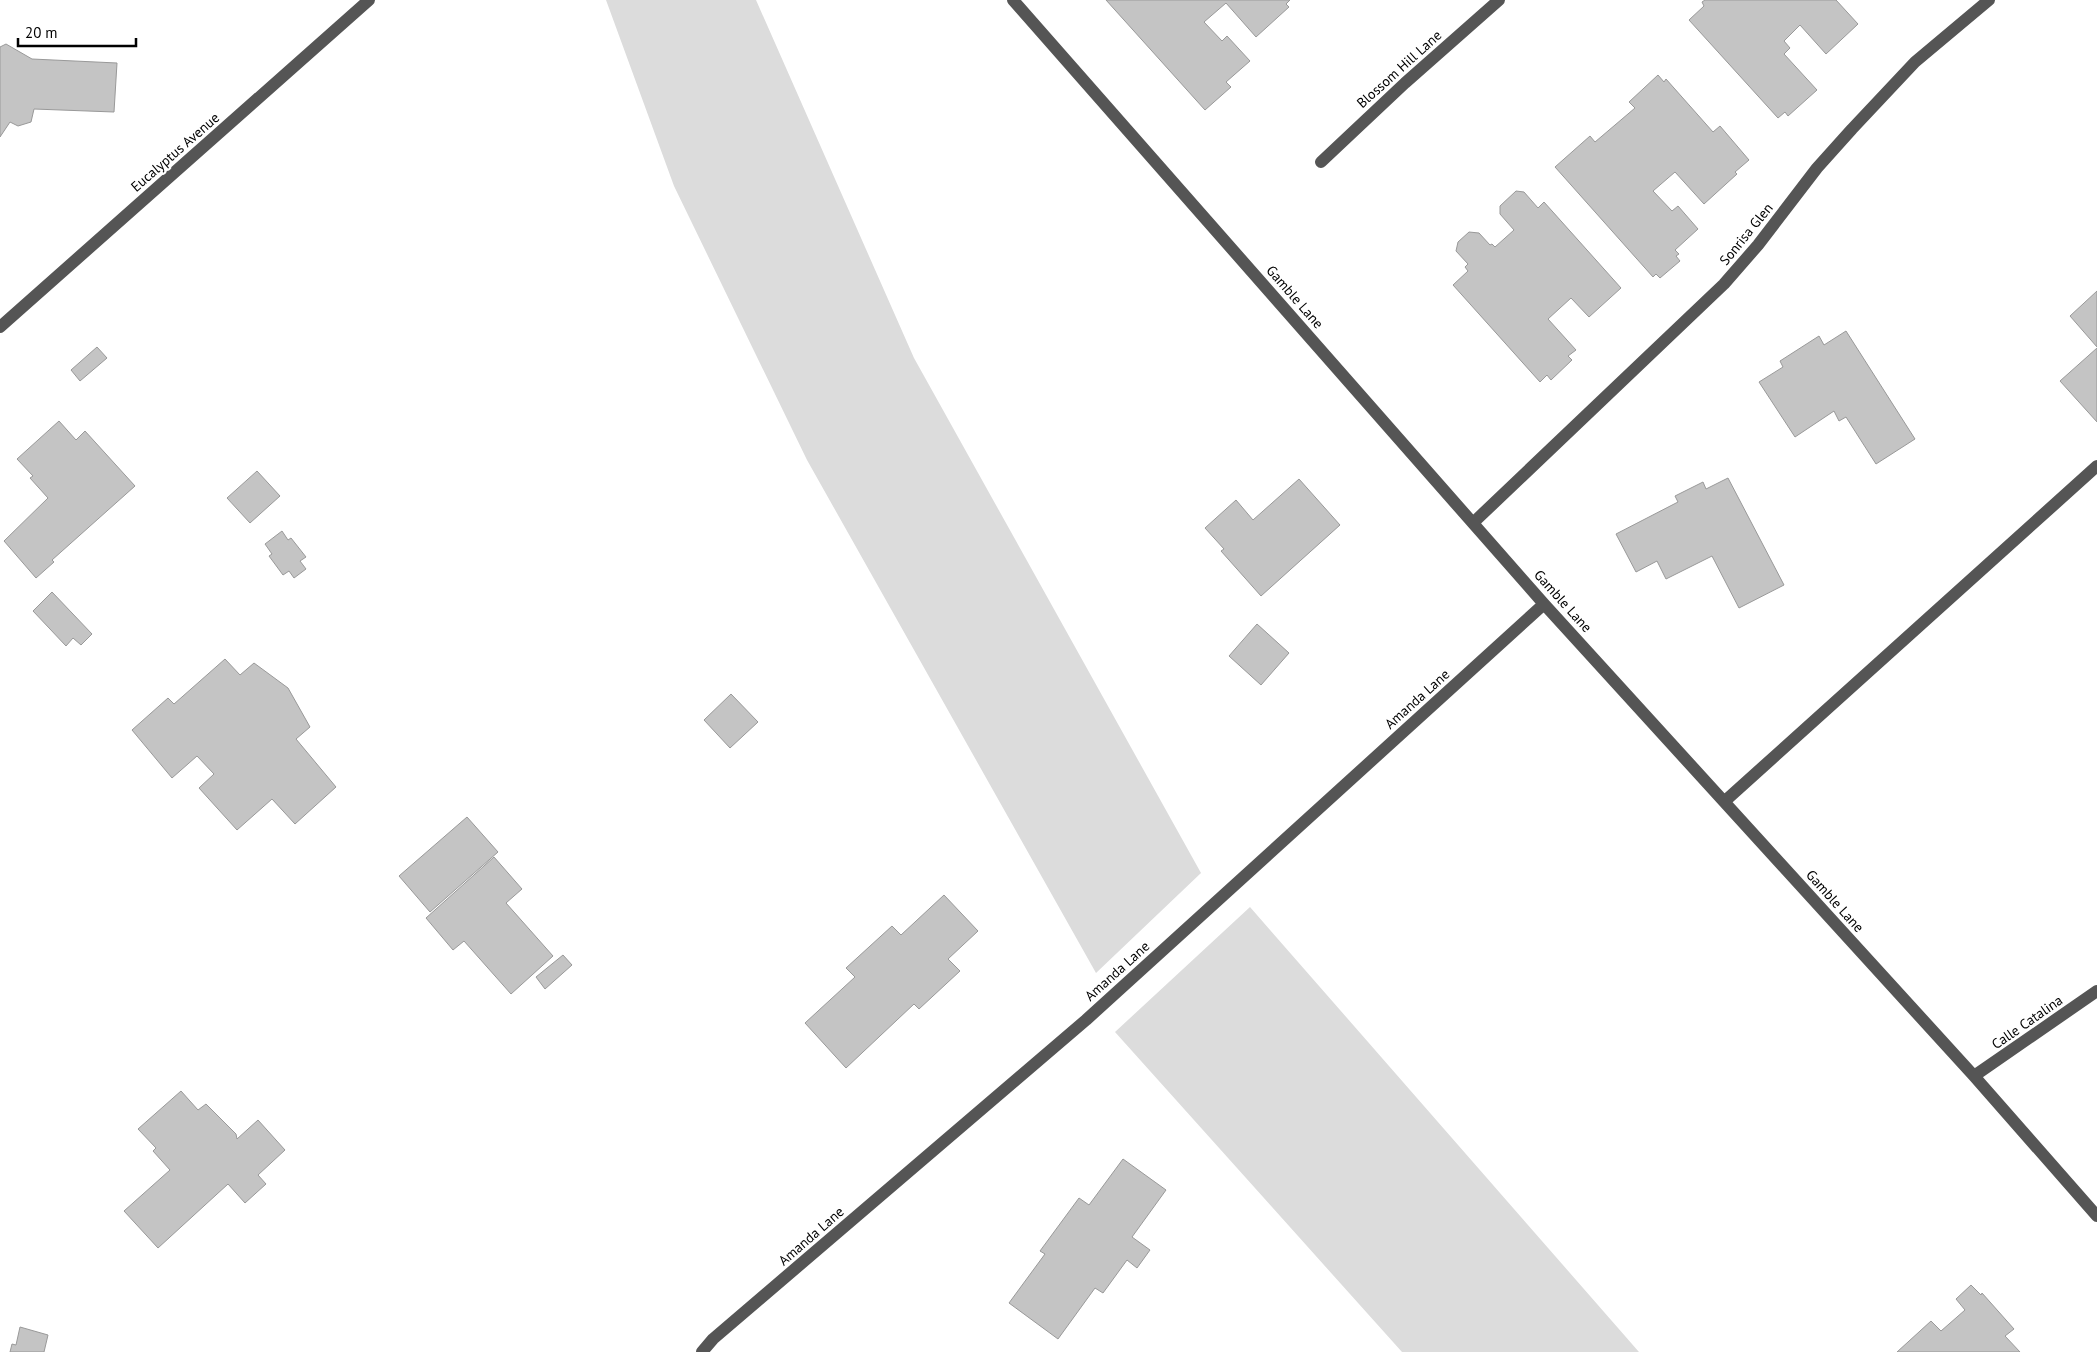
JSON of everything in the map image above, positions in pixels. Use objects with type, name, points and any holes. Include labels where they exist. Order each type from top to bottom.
[{"type":"street","name":"Eucalyptus Avenue","points":[[0,327],[369,0]]},
{"type":"street","name":"Gamble Lane","points":[[1012,0],[1474,522],[1544,604],[1974,1076],[2097,1216]]},
{"type":"street","name":"Blossom Hill Lane","points":[[1321,162],[1405,83],[1499,0]]},
{"type":"street","name":"Sonrisa Glen","points":[[1474,522],[1724,284],[1852,129],[1915,62],[1989,0]]},
{"type":"street","points":[[1725,801],[2097,466]]},
{"type":"street","name":"Amanda Lane","points":[[702,1352],[713,1339],[1086,1020],[1544,604]]},
{"type":"street","name":"Calle Catalina","points":[[1974,1076],[2097,991]]},
{"type":"shaded area","points":[[606,0],[756,0],[914,358],[1201,873],[1096,973],[807,460],[674,186]]},
{"type":"shaded area","points":[[1250,907],[1639,1352],[1402,1352],[1115,1032]]},
{"type":"building","points":[[1106,0],[1290,0],[1286,4],[1289,7],[1256,37],[1226,3],[1204,22],[1222,41],[1227,36],[1250,61],[1226,82],[1231,87],[1205,110]]},
{"type":"building","points":[[1705,0],[1836,0],[1858,24],[1826,54],[1800,25],[1784,41],[1790,48],[1784,54],[1817,90],[1788,116],[1785,112],[1778,118],[1689,20],[1704,6],[1702,2]]},
{"type":"building","points":[[6,44],[32,59],[117,63],[114,112],[34,109],[31,122],[18,126],[10,122],[0,137],[0,47]]},
{"type":"building","points":[[1658,75],[1664,82],[1666,79],[1713,132],[1720,126],[1749,160],[1735,172],[1737,174],[1704,204],[1675,172],[1653,191],[1672,211],[1678,206],[1698,229],[1675,250],[1679,254],[1676,256],[1680,261],[1660,278],[1656,274],[1653,277],[1555,167],[1590,136],[1595,142],[1635,108],[1629,102]]},
{"type":"building","points":[[1516,191],[1524,192],[1538,208],[1544,202],[1621,288],[1589,317],[1571,298],[1548,319],[1576,350],[1568,356],[1572,360],[1551,380],[1547,375],[1540,382],[1453,285],[1468,271],[1465,267],[1468,264],[1456,251],[1458,242],[1469,232],[1479,233],[1490,245],[1492,244],[1495,247],[1514,230],[1500,214],[1500,206]]},
{"type":"building","points":[[2097,291],[2097,347],[2070,316]]},
{"type":"building","points":[[1846,331],[1915,439],[1876,464],[1846,417],[1839,421],[1834,411],[1795,437],[1759,382],[1783,367],[1780,361],[1819,336],[1824,345]]},
{"type":"building","points":[[97,347],[107,358],[80,381],[71,370]]},
{"type":"building","points":[[2097,348],[2097,422],[2060,381]]},
{"type":"building","points":[[59,421],[76,440],[85,431],[135,486],[52,560],[54,562],[36,578],[4,541],[48,498],[30,478],[33,476],[17,459]]},
{"type":"building","points":[[257,471],[280,496],[250,523],[227,498]]},
{"type":"building","points":[[1728,478],[1784,585],[1739,608],[1712,556],[1666,579],[1657,561],[1636,572],[1616,534],[1678,502],[1675,496],[1703,482],[1706,489]]},
{"type":"building","points":[[1299,479],[1340,525],[1261,596],[1221,551],[1224,549],[1205,528],[1236,500],[1253,520]]},
{"type":"building","points":[[282,531],[288,540],[291,538],[306,557],[300,561],[306,569],[294,578],[289,571],[283,575],[269,556],[272,554],[265,544]]},
{"type":"building","points":[[52,592],[92,634],[81,645],[73,638],[66,646],[33,611]]},
{"type":"building","points":[[1257,624],[1289,653],[1261,685],[1229,656]]},
{"type":"building","points":[[225,659],[240,675],[254,663],[288,688],[310,727],[296,739],[336,787],[295,824],[272,799],[237,830],[199,788],[214,774],[197,756],[172,778],[132,730],[168,698],[174,704]]},
{"type":"building","points":[[731,694],[758,722],[730,748],[704,720]]},
{"type":"building","points":[[467,817],[498,852],[430,912],[399,876]]},
{"type":"building","points":[[494,857],[522,889],[506,903],[553,956],[511,994],[464,941],[453,950],[426,918]]},
{"type":"building","points":[[944,895],[978,931],[948,959],[960,971],[919,1009],[914,1004],[846,1068],[805,1023],[855,977],[846,968],[892,926],[901,935]]},
{"type":"building","points":[[563,955],[572,965],[545,989],[536,977]]},
{"type":"building","points":[[181,1091],[198,1110],[206,1104],[236,1134],[237,1139],[258,1120],[285,1150],[258,1175],[266,1184],[245,1203],[228,1184],[158,1248],[124,1211],[170,1170],[153,1151],[156,1148],[138,1129]]},
{"type":"building","points":[[1123,1159],[1166,1190],[1132,1237],[1150,1250],[1137,1268],[1127,1260],[1103,1293],[1095,1288],[1058,1339],[1009,1303],[1045,1254],[1040,1251],[1079,1198],[1089,1205]]},
{"type":"building","points":[[1971,1285],[1981,1295],[1982,1293],[2014,1329],[2005,1336],[2020,1352],[1897,1352],[1931,1321],[1941,1331],[1965,1310],[1956,1299]]},
{"type":"building","points":[[20,1327],[48,1335],[44,1352],[10,1352],[12,1344],[16,1345]]}]
